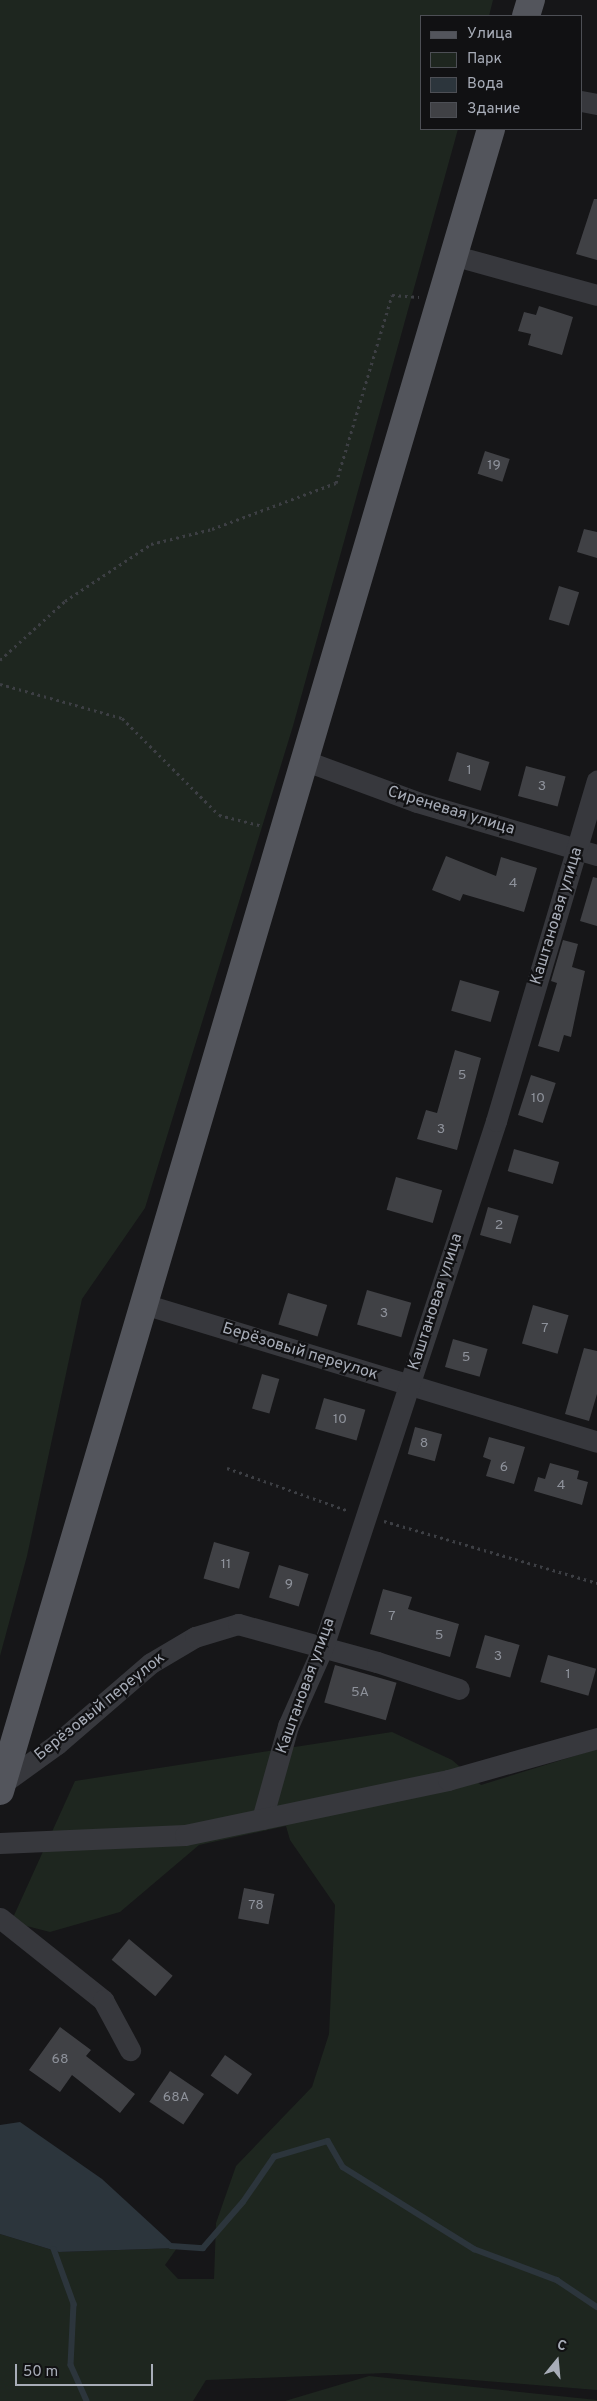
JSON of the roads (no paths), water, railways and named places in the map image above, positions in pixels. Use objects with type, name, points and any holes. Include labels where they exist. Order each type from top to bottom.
[{"type":"main road","points":[[526,15],[531,0]]},
{"type":"main road","points":[[2,1787],[147,1305],[439,298],[491,130]]},
{"type":"street","points":[[582,101],[597,104]]},
{"type":"street","points":[[452,255],[597,295]]},
{"type":"street","name":"Сиреневая улица","points":[[306,760],[418,802],[587,852]]},
{"type":"street","name":"Каштановая улица","points":[[262,1819],[288,1726],[323,1647],[363,1516],[587,852],[597,781]]},
{"type":"street","name":"Берёзовый переулок","points":[[147,1305],[597,1442]]},
{"type":"street","name":"Берёзовый переулок","points":[[2,1787],[57,1744],[151,1663],[195,1637],[238,1624],[323,1647],[459,1689]]},
{"type":"street","points":[[0,1843],[185,1835],[448,1780],[597,1738]]},
{"type":"street","points":[[0,1918],[103,2000],[130,2050]]},
{"type":"water","points":[[20,2122],[102,2179],[177,2248],[59,2252],[0,2234],[0,2125]]},
{"type":"waterway","points":[[171,2246],[203,2248],[243,2202],[274,2157],[328,2141],[343,2167],[474,2249],[557,2280],[597,2307]]},
{"type":"waterway","points":[[54,2249],[74,2304],[71,2365],[87,2401]]}]
